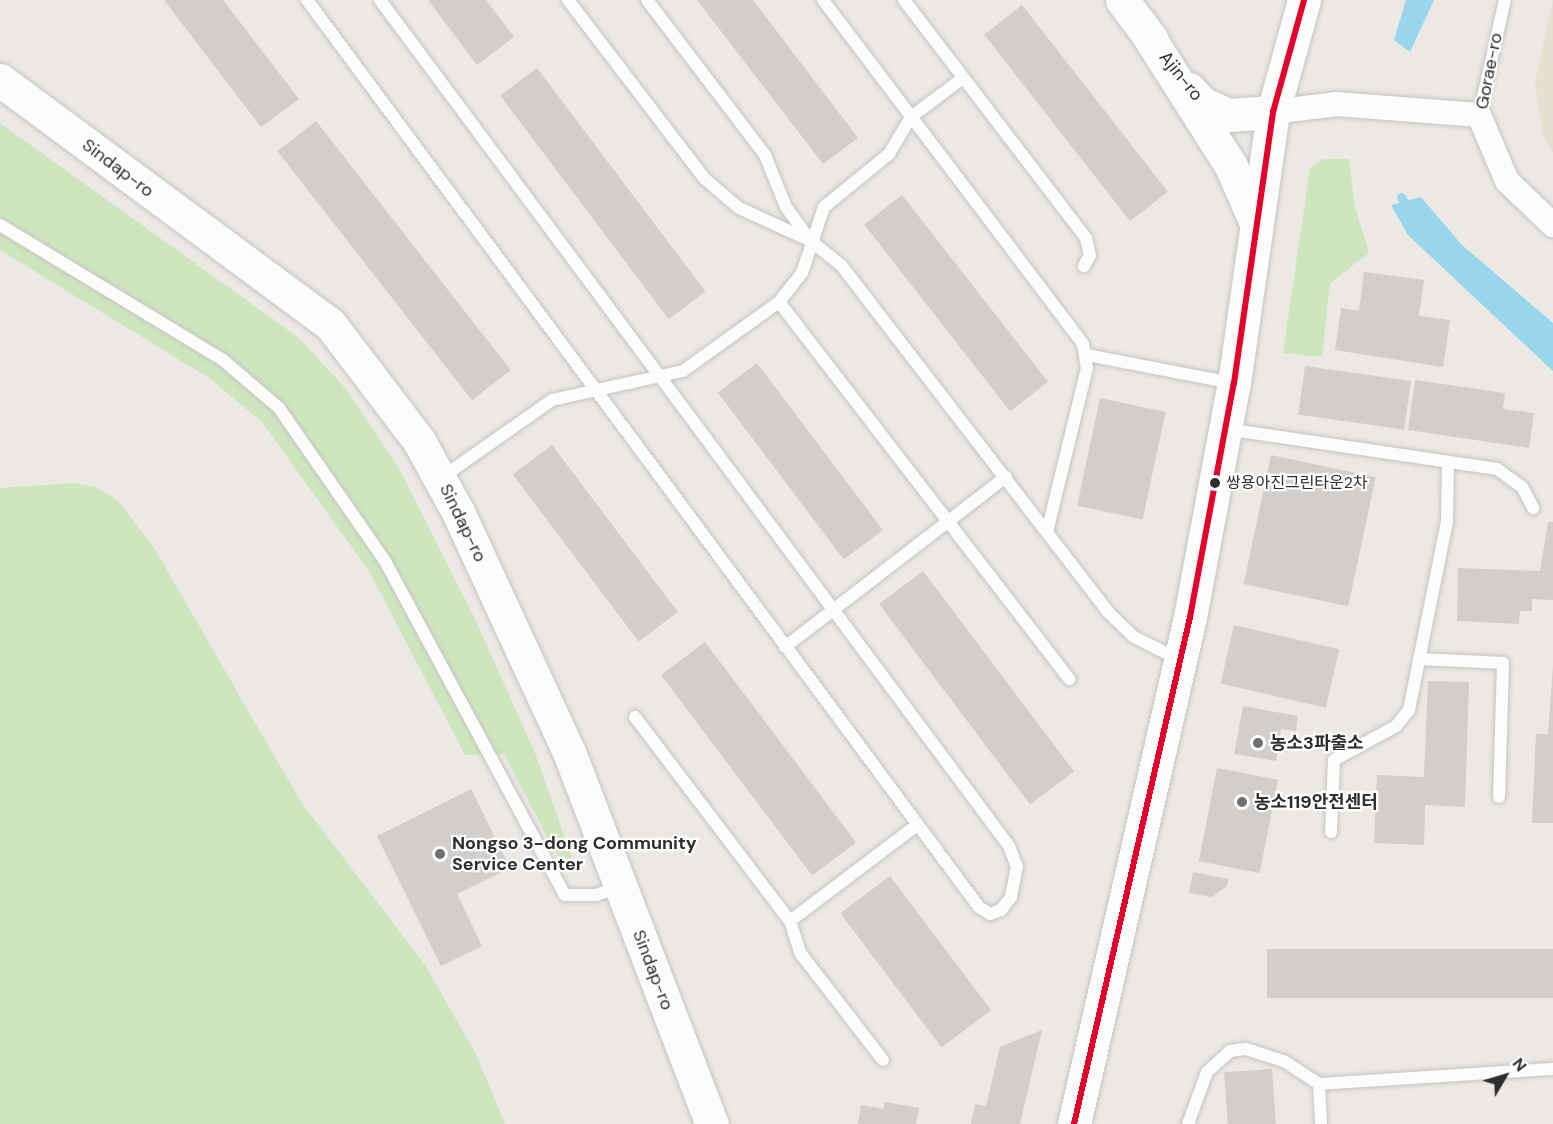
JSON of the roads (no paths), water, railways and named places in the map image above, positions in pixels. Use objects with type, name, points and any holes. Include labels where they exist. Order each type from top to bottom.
[{"type":"street","points":[[1074,1124],[1180,660],[1234,383],[1274,112],[1304,0]]},
{"type":"street","points":[[1131,12],[1231,166],[1256,223]]},
{"type":"street","name":"Ajin-ro","points":[[1131,12],[1202,103],[1228,115],[1274,112]]},
{"type":"street","name":"Sindap-ro","points":[[0,80],[330,324],[384,392],[441,478],[569,752],[712,1124]]},
{"type":"street","points":[[1274,112],[1336,104],[1479,115]]},
{"type":"street","name":"Gorae-ro","points":[[1479,115],[1507,181],[1553,225]]},
{"type":"lane","points":[[307,0],[979,907],[990,914],[1006,907],[1017,867],[1009,846],[380,0]]},
{"type":"lane","points":[[568,0],[719,194],[811,241]]},
{"type":"lane","points":[[646,0],[765,155],[786,207],[811,241],[859,285],[1047,532],[1121,625],[1180,660]]},
{"type":"lane","points":[[823,0],[1087,355],[1234,383]]},
{"type":"lane","points":[[904,0],[1086,238],[1090,255],[1084,266]]},
{"type":"lane","name":"Gorae-ro","points":[[1479,115],[1505,0]]},
{"type":"lane","points":[[441,478],[530,411],[596,389],[662,377],[692,366],[779,302],[802,273],[824,207],[889,154],[911,117],[963,78]]},
{"type":"lane","points":[[0,225],[223,360],[279,408],[385,561],[565,895],[589,896],[621,887]]},
{"type":"lane","points":[[779,302],[1069,679]]},
{"type":"lane","points":[[1047,532],[1087,355]]},
{"type":"lane","points":[[1225,429],[1497,469],[1522,487],[1533,508]]},
{"type":"lane","points":[[1331,832],[1334,760],[1407,717],[1447,522],[1448,462]]},
{"type":"lane","points":[[784,646],[1006,477]]},
{"type":"lane","points":[[1419,659],[1503,663],[1499,796]]},
{"type":"lane","points":[[636,717],[790,921],[801,954],[883,1060]]},
{"type":"lane","points":[[790,921],[917,825]]},
{"type":"lane","points":[[1188,1124],[1207,1072],[1230,1051],[1274,1057],[1319,1084],[1553,1069]]},
{"type":"lane","points":[[1319,1084],[1321,1124]]},
{"type":"water","points":[[1406,0],[1434,0],[1410,52],[1394,40]]},
{"type":"water","points":[[1421,197],[1462,245],[1553,323],[1553,371],[1408,235],[1391,205]]},
{"type":"waterway","points":[[1401,197],[1410,212]]},
{"type":"place","name":"쌍용아진그린타운2차","points":[[1215,483]]},
{"type":"place","name":"농소3파출소","points":[[1258,743]]},
{"type":"place","name":"농소119안전센터","points":[[1242,802]]},
{"type":"place","name":"Nongso 3-dong Community Service Center","points":[[440,854]]}]
